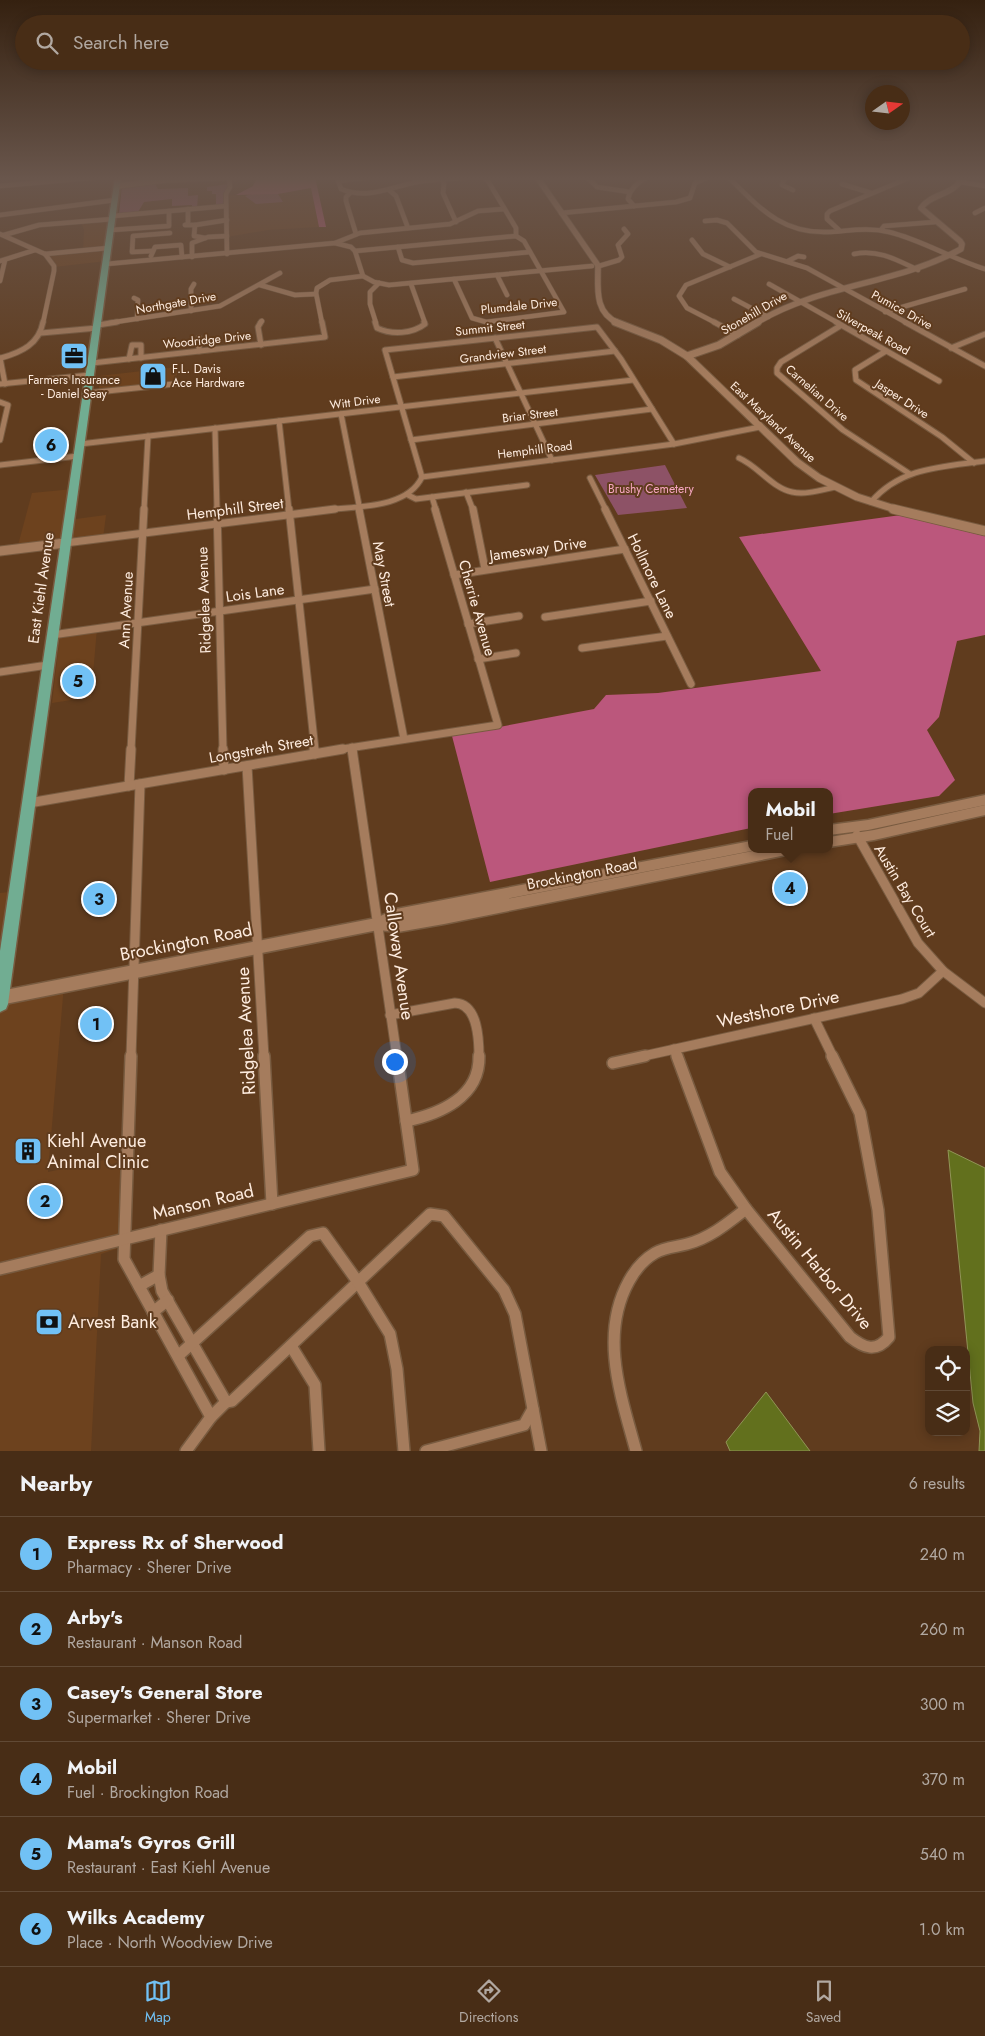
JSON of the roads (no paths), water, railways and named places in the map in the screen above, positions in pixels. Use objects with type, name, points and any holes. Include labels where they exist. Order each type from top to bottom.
[{"type":"main road","name":"East Kiehl Avenue","points":[[0,1000],[109,245]]},
{"type":"main road","points":[[833,840],[868,825],[985,800]]},
{"type":"main road","points":[[833,830],[855,831],[874,835],[985,810]]},
{"type":"main road","name":"Brockington Road","points":[[0,1000],[378,924],[396,915],[748,847]]},
{"type":"main road","name":"Brockington Road","points":[[378,924],[398,926],[415,923],[771,853]]},
{"type":"street","points":[[23,245],[44,254],[108,248]]},
{"type":"street","points":[[132,245],[132,252],[152,251]]},
{"type":"street","points":[[151,260],[152,251],[155,247],[181,245],[182,258]]},
{"type":"street","points":[[192,245],[192,257]]},
{"type":"street","points":[[227,245],[227,254]]},
{"type":"street","points":[[106,264],[327,245]]},
{"type":"street","points":[[339,245],[351,247],[356,251],[363,276]]},
{"type":"street","points":[[356,251],[423,245]]},
{"type":"street","points":[[526,245],[540,270]]},
{"type":"street","points":[[582,245],[595,265]]},
{"type":"street","points":[[260,285],[295,295],[316,294],[318,287],[328,281],[363,276],[379,283],[411,284],[595,265],[619,260],[622,257],[618,245]]},
{"type":"street","points":[[694,245],[703,254],[730,267]]},
{"type":"street","name":"Pumice Drive","points":[[748,245],[761,254],[807,268],[985,366]]},
{"type":"street","points":[[922,245],[985,269]]},
{"type":"street","points":[[948,256],[961,249],[962,245]]},
{"type":"street","points":[[398,247],[402,260],[413,263],[530,252]]},
{"type":"street","points":[[0,281],[2,260],[35,250]]},
{"type":"street","points":[[854,254],[864,251],[877,252],[918,270]]},
{"type":"street","points":[[44,254],[54,268],[41,333],[27,348],[0,358],[2,384],[90,375]]},
{"type":"street","points":[[738,335],[687,308],[679,296],[680,292],[686,285],[761,254]]},
{"type":"street","points":[[788,261],[798,256],[804,257]]},
{"type":"street","name":"Stonehill Drive","points":[[687,356],[718,346],[798,301],[842,288],[918,270],[948,256]]},
{"type":"street","name":"East Maryland Avenue","points":[[595,265],[598,302],[608,317],[626,328],[672,345],[687,356],[797,462],[819,478],[871,502],[985,531]]},
{"type":"street","name":"Plumdale Drive","points":[[454,279],[471,316],[475,320],[486,322],[564,312],[540,270]]},
{"type":"street","name":"Northgate Drive","points":[[41,333],[220,306],[280,273]]},
{"type":"street","points":[[497,274],[507,295]]},
{"type":"street","points":[[379,283],[370,292],[370,304],[377,328],[390,332],[416,329],[425,324],[411,284]]},
{"type":"street","points":[[191,311],[190,289],[194,284]]},
{"type":"street","name":"Silverpeak Road","points":[[770,284],[840,326],[939,380]]},
{"type":"street","points":[[885,312],[965,289]]},
{"type":"street","name":"Woodridge Drive","points":[[92,363],[325,338],[316,294]]},
{"type":"street","points":[[134,298],[139,303],[137,319]]},
{"type":"street","points":[[734,299],[768,317]]},
{"type":"street","points":[[261,345],[258,326],[262,321]]},
{"type":"street","name":"Carnelian Drive","points":[[840,326],[781,362],[776,368],[777,373],[843,430],[910,474]]},
{"type":"street","name":"Summit Street","points":[[394,377],[386,350],[597,327],[615,351]]},
{"type":"street","points":[[951,348],[985,334]]},
{"type":"street","points":[[199,338],[199,351]]},
{"type":"street","points":[[494,338],[552,460]]},
{"type":"street","points":[[129,359],[130,348],[136,344],[141,345],[141,358]]},
{"type":"street","points":[[615,351],[674,444]]},
{"type":"street","name":"Grandview Street","points":[[394,377],[615,351]]},
{"type":"street","name":"Jasper Drive","points":[[886,351],[855,370],[856,380],[942,437],[974,463]]},
{"type":"street","points":[[394,377],[422,478],[416,488],[408,495],[413,498],[432,497],[527,485]]},
{"type":"street","name":"Witt Drive","points":[[80,444],[633,380]]},
{"type":"street","points":[[88,393],[174,384]]},
{"type":"street","points":[[0,402],[7,404],[0,440]]},
{"type":"street","name":"Briar Street","points":[[411,440],[652,409]]},
{"type":"street","name":"May Street","points":[[341,414],[404,739]]},
{"type":"street","points":[[279,421],[315,754]]},
{"type":"street","name":"Hemphill Road","points":[[422,478],[674,444],[760,427]]},
{"type":"street","name":"Ridgelea Avenue","points":[[215,428],[224,770]]},
{"type":"street","name":"Ann Avenue","points":[[129,786],[148,436]]},
{"type":"street","points":[[0,465],[78,456]]},
{"type":"street","points":[[738,458],[751,462],[778,486],[792,492],[806,493],[835,487]]},
{"type":"street","points":[[871,502],[889,484],[910,474],[985,461]]},
{"type":"street","name":"Hollmore Lane","points":[[590,478],[691,684]]},
{"type":"street","points":[[466,492],[473,510],[485,569]]},
{"type":"street","name":"Hemphill Street","points":[[65,543],[394,501],[408,495]]},
{"type":"street","name":"Cherrie Avenue","points":[[432,497],[498,725]]},
{"type":"street","points":[[0,551],[65,543]]},
{"type":"street","name":"Jamesway Drive","points":[[454,574],[625,549]]},
{"type":"street","name":"Lois Lane","points":[[52,635],[374,590]]},
{"type":"street","points":[[545,617],[651,601]]},
{"type":"street","points":[[468,624],[519,616]]},
{"type":"street","points":[[582,648],[667,636]]},
{"type":"street","points":[[478,659],[516,653]]},
{"type":"street","points":[[0,672],[48,665]]},
{"type":"street","name":"Longstreth Street","points":[[28,802],[352,747],[498,725]]},
{"type":"street","name":"Calloway Avenue","points":[[352,747],[357,770],[413,1170]]},
{"type":"street","name":"Ridgelea Avenue","points":[[247,766],[272,1204]]},
{"type":"street","points":[[140,784],[124,1259],[211,1417]]},
{"type":"street","name":"Austin Bay Court","points":[[855,831],[918,943],[943,971],[985,1003]]},
{"type":"street","name":"Westshore Drive","points":[[613,1063],[902,999],[919,993],[943,971]]},
{"type":"street","points":[[390,1015],[462,1003],[472,1013],[479,1049],[480,1060],[476,1075],[461,1097],[437,1113],[406,1121]]},
{"type":"street","name":"Austin Harbor Drive","points":[[674,1049],[720,1172],[746,1209],[850,1336],[862,1346],[872,1349],[884,1345],[890,1337],[878,1210],[860,1113],[814,1018]]},
{"type":"street","name":"Manson Road","points":[[0,1269],[413,1170]]},
{"type":"street","points":[[636,1451],[619,1381],[613,1331],[618,1305],[627,1282],[641,1263],[661,1250],[688,1244],[710,1235],[727,1226],[746,1209]]},
{"type":"street","points":[[186,1451],[211,1417],[226,1402],[232,1401],[430,1214],[444,1216],[504,1290],[515,1314],[541,1451]]},
{"type":"street","points":[[161,1230],[159,1276],[162,1290],[226,1402]]},
{"type":"street","points":[[178,1356],[310,1236],[323,1234],[358,1282],[390,1334],[397,1369],[404,1451]]},
{"type":"street","points":[[139,1286],[159,1276]]},
{"type":"street","points":[[153,1312],[168,1300]]},
{"type":"street","points":[[291,1346],[315,1385],[319,1451]]},
{"type":"street","points":[[426,1451],[524,1425],[533,1409]]},
{"type":"place","name":"Farmers Insurance - Daniel Seay","points":[[74,356]]},
{"type":"place","name":"F.L. Davis Ace Hardware","points":[[153,376]]},
{"type":"place","name":"Wilks Academy","points":[[51,445]]},
{"type":"place","name":"Mama's Gyros Grill","points":[[78,681]]},
{"type":"place","name":"Mobil","points":[[790,888]]},
{"type":"place","name":"Casey's General Store","points":[[99,899]]},
{"type":"place","name":"Express Rx of Sherwood","points":[[96,1024]]},
{"type":"place","name":"Kiehl Avenue Animal Clinic","points":[[28,1151]]},
{"type":"place","name":"Arby's","points":[[45,1201]]},
{"type":"place","name":"Arvest Bank","points":[[49,1322]]},
{"type":"park label","name":"Brushy Cemetery","points":[[651,489]]}]
